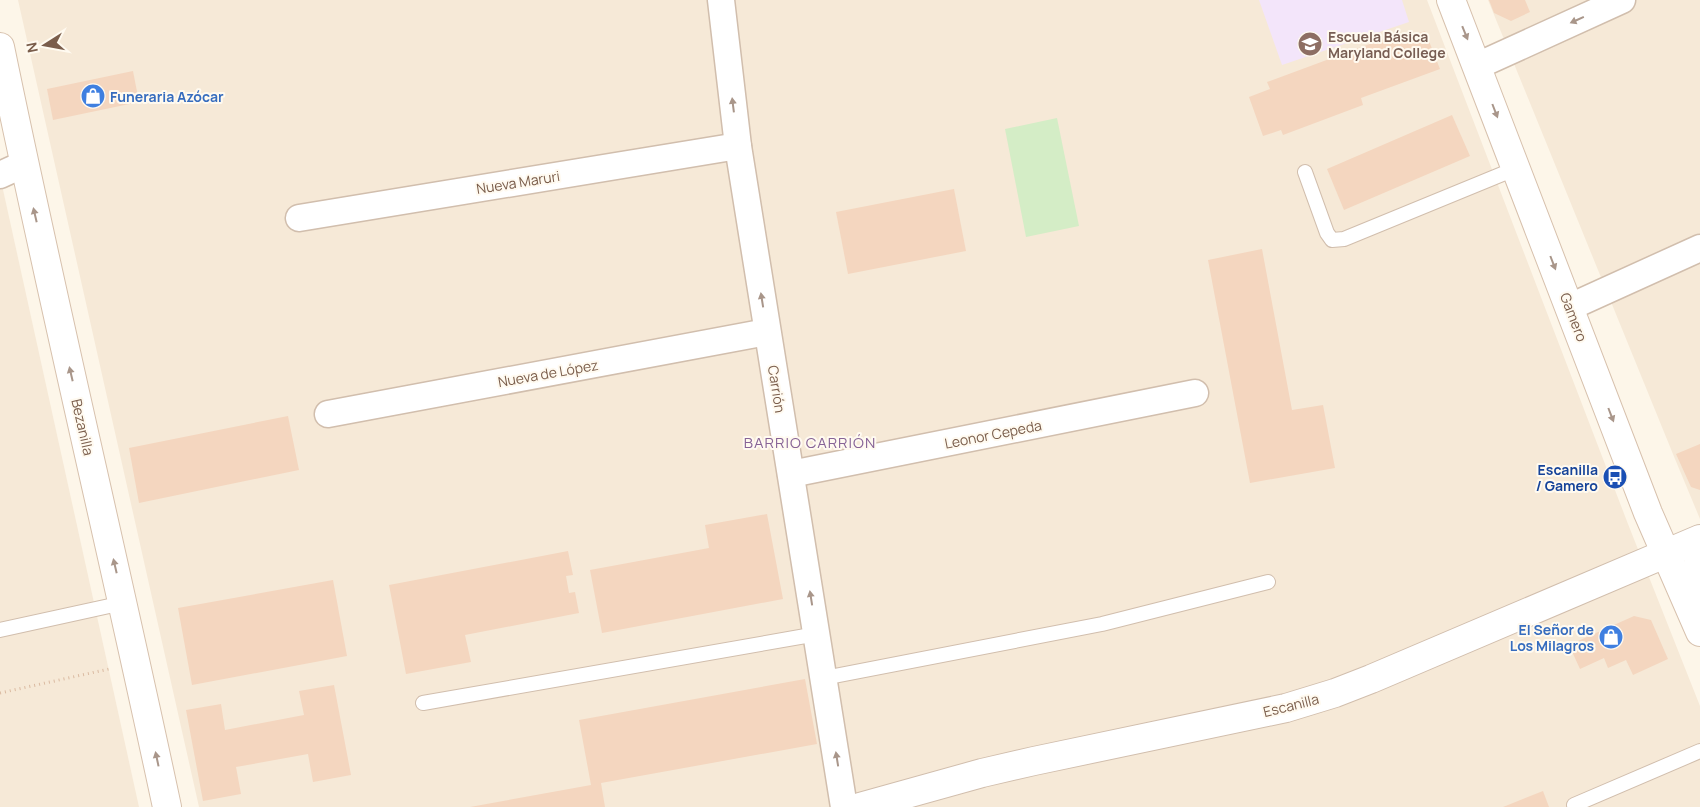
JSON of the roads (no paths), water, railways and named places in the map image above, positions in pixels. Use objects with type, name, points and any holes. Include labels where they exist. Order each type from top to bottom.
[{"type":"main road","name":"Gamero","points":[[1451,0],[1648,513],[1697,625]]},
{"type":"main road","name":"Bezanilla","points":[[0,47],[12,170],[123,603],[167,807]]},
{"type":"main road","name":"Escanilla","points":[[860,807],[1008,767],[1286,708],[1317,699],[1372,679],[1700,539]]},
{"type":"main road","points":[[1697,625],[1693,584],[1700,558]]},
{"type":"street","name":"Carrión","points":[[721,0],[738,146],[844,807]]},
{"type":"street","points":[[1477,66],[1622,0]]},
{"type":"street","name":"Nueva Maruri","points":[[299,218],[738,146]]},
{"type":"street","points":[[1570,307],[1700,248]]},
{"type":"street","name":"Nueva de López","points":[[328,414],[767,332]]},
{"type":"street","name":"Leonor Cepeda","points":[[791,474],[1195,393]]},
{"type":"lane","points":[[1305,172],[1332,240],[1344,239],[1517,168]]},
{"type":"lane","points":[[824,678],[1102,624],[1268,582]]},
{"type":"lane","points":[[0,630],[123,603]]},
{"type":"lane","points":[[423,703],[817,634]]},
{"type":"lane","points":[[1574,804],[1700,750]]},
{"type":"place","name":"Escuela Básica Maryland College","points":[[1310,44]]},
{"type":"place","name":"Funeraria Azócar","points":[[93,96]]},
{"type":"place","name":"Escanilla / Gamero","points":[[1615,477]]},
{"type":"place","name":"El Señor de Los Milagros","points":[[1611,637]]},
{"type":"district","name":"BARRIO CARRIÓN","points":[[810,442]]}]
